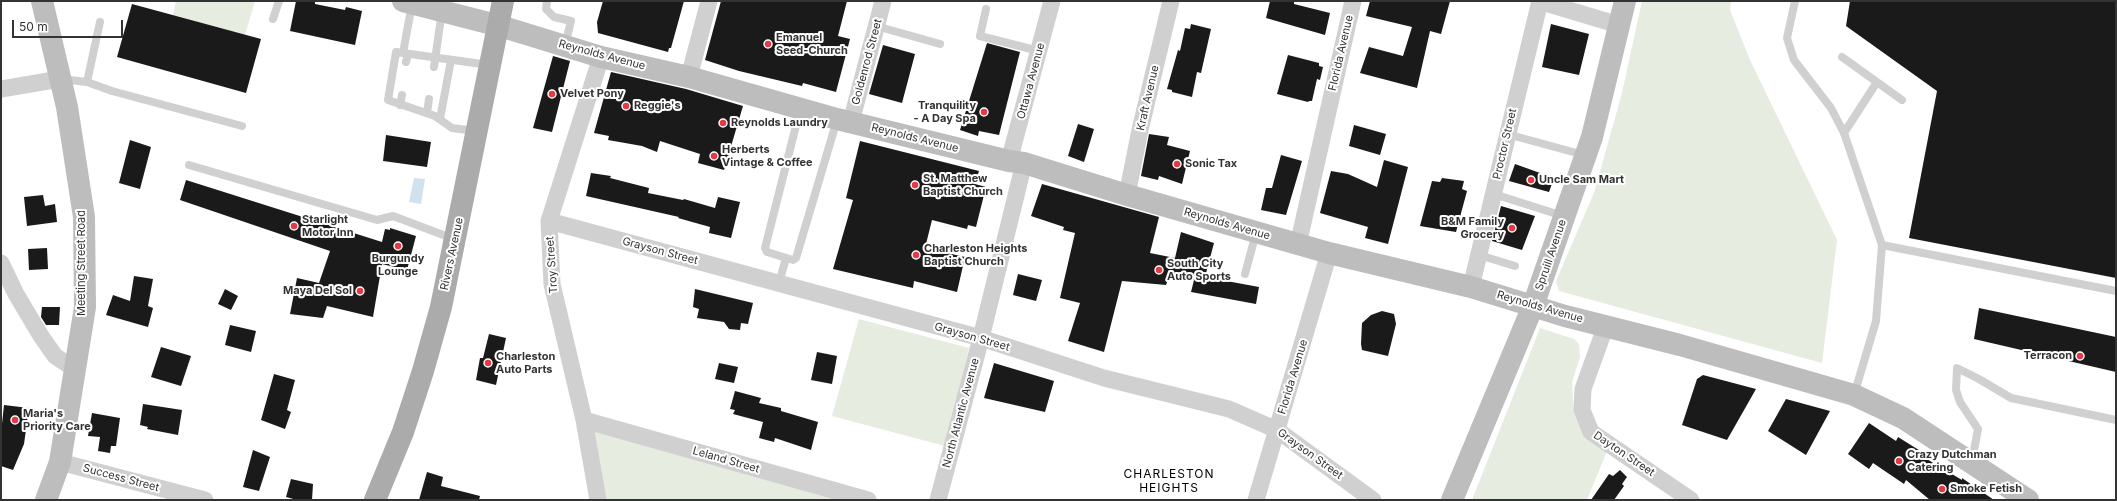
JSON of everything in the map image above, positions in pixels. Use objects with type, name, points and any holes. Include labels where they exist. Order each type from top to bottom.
[{"type":"main road","name":"Rivers Avenue","points":[[375,500],[388,472],[423,371],[441,307],[492,66],[500,26],[503,1]]},
{"type":"street","name":"Meeting Street Road","points":[[42,1],[67,107],[84,217],[84,307],[76,370],[60,462],[46,500]]},
{"type":"street","points":[[689,77],[709,1]]},
{"type":"street","name":"Goldenrod Street","points":[[844,121],[883,1]]},
{"type":"street","name":"Ottawa Avenue","points":[[1017,162],[1039,51],[1052,1]]},
{"type":"street","name":"Kraft Avenue","points":[[1127,195],[1140,130],[1171,1]]},
{"type":"street","name":"Florida Avenue","points":[[1298,245],[1353,1]]},
{"type":"street","points":[[1540,1],[1568,5],[1619,25]]},
{"type":"street","name":"Proctor Street","points":[[1471,287],[1540,1]]},
{"type":"street","name":"Spruill Avenue","points":[[1452,500],[1533,306],[1592,137],[1625,1]]},
{"type":"street","name":"Reynolds Avenue","points":[[407,2],[448,10],[600,57],[689,77],[800,107],[844,121],[1017,162],[1298,245],[1471,287],[1565,316],[1606,325],[1778,372],[1854,395],[1903,418],[1972,462],[2016,494]]},
{"type":"street","name":"Troy Street","points":[[598,500],[584,420],[552,284],[550,221],[600,57]]},
{"type":"street","points":[[1,89],[60,79]]},
{"type":"street","name":"North Atlantic Avenue","points":[[938,500],[981,338],[1017,162]]},
{"type":"street","name":"Grayson Street","points":[[550,221],[981,338],[1104,378],[1229,409],[1277,430],[1373,500]]},
{"type":"street","name":"Florida Avenue","points":[[1256,500],[1329,253]]},
{"type":"street","points":[[1,263],[16,294],[41,336],[55,356],[76,370]]},
{"type":"street","name":"Dayton Street","points":[[1606,325],[1582,389],[1582,410],[1591,432],[1691,500]]},
{"type":"street","name":"Leland Street","points":[[584,420],[868,500]]},
{"type":"street","name":"Success Street","points":[[60,462],[205,500]]},
{"type":"lane","points":[[273,19],[279,1]]},
{"type":"lane","points":[[547,1],[546,9],[554,17],[571,21],[564,46]]},
{"type":"lane","points":[[1795,1],[1787,38],[1794,60],[1831,108],[1844,133],[1882,245],[1876,321],[1854,395]]},
{"type":"lane","points":[[406,56],[407,2]]},
{"type":"lane","points":[[986,9],[980,36],[1039,51]]},
{"type":"lane","points":[[434,67],[448,10]]},
{"type":"lane","points":[[87,82],[100,22]]},
{"type":"lane","points":[[876,26],[940,44]]},
{"type":"lane","points":[[478,131],[452,128],[427,113],[388,100],[396,52],[406,56],[436,58],[492,66]]},
{"type":"lane","points":[[1842,57],[1902,100]]},
{"type":"lane","points":[[440,120],[451,60]]},
{"type":"lane","points":[[60,79],[87,82],[112,91],[242,126]]},
{"type":"lane","points":[[1844,133],[1877,82]]},
{"type":"lane","points":[[400,104],[402,95]]},
{"type":"lane","points":[[427,113],[429,99]]},
{"type":"lane","points":[[800,107],[765,248],[767,252],[793,260],[796,258],[844,121]]},
{"type":"lane","points":[[1508,134],[1585,156]]},
{"type":"lane","points":[[189,166],[377,220],[393,216],[455,240]]},
{"type":"lane","points":[[1494,194],[1564,217]]},
{"type":"lane","points":[[1245,274],[1257,233]]},
{"type":"lane","points":[[1882,245],[2116,291]]},
{"type":"lane","points":[[1479,255],[1515,266]]},
{"type":"lane","points":[[779,283],[786,258]]},
{"type":"lane","points":[[1972,462],[1978,429],[1960,402],[1956,390],[1957,368],[2011,398],[2116,420]]},
{"type":"shaded area","points":[[176,1],[255,1],[245,35],[173,15]]},
{"type":"shaded area","points":[[1642,1],[1731,1],[1730,10],[1750,60],[1837,240],[1822,363],[1559,291],[1556,281],[1594,193],[1622,93]]},
{"type":"shaded area","points":[[859,319],[969,348],[945,446],[832,416]]},
{"type":"shaded area","points":[[1540,328],[1574,339],[1579,344],[1580,357],[1572,382],[1574,414],[1580,427],[1607,451],[1587,500],[1472,500]]},
{"type":"shaded area","points":[[584,420],[866,500],[598,500]]},
{"type":"water","points":[[414,178],[425,179],[421,204],[409,202]]},
{"type":"building","points":[[296,1],[315,1],[315,4],[345,10],[346,7],[362,11],[355,45],[290,31]]},
{"type":"building","points":[[603,1],[684,1],[671,48],[669,48],[668,52],[598,33],[597,22]]},
{"type":"building","points":[[721,1],[847,1],[838,36],[850,39],[836,92],[803,83],[802,86],[739,71],[705,60]]},
{"type":"building","points":[[1270,1],[1294,1],[1294,4],[1330,13],[1325,35],[1266,18]]},
{"type":"building","points":[[1370,1],[1450,1],[1441,34],[1430,31],[1417,88],[1360,73],[1369,47],[1403,56],[1412,27],[1366,16]]},
{"type":"building","points":[[1850,1],[2116,1],[2116,278],[1909,238],[1937,91],[1846,26]]},
{"type":"building","points":[[132,4],[261,39],[246,93],[117,57]]},
{"type":"building","points":[[1191,24],[1211,29],[1201,73],[1197,72],[1192,97],[1172,92],[1172,90],[1167,89],[1178,50],[1180,51],[1185,28],[1190,29]]},
{"type":"building","points":[[1551,24],[1589,34],[1579,75],[1542,67]]},
{"type":"building","points":[[987,43],[1020,52],[999,135],[979,131],[978,136],[960,130]]},
{"type":"building","points":[[883,45],[915,54],[902,103],[869,94]]},
{"type":"building","points":[[1288,55],[1319,63],[1319,66],[1323,67],[1320,80],[1317,79],[1312,101],[1308,102],[1277,94]]},
{"type":"building","name":"Velvet Pony","points":[[553,56],[570,61],[552,132],[533,128]]},
{"type":"building","points":[[611,72],[686,89],[743,106],[724,170],[698,163],[700,154],[660,141],[657,152],[642,146],[608,140],[609,136],[594,133]]},
{"type":"building","points":[[1078,124],[1094,129],[1084,162],[1068,156]]},
{"type":"building","points":[[1354,125],[1386,134],[1380,155],[1349,146]]},
{"type":"building","points":[[1149,134],[1169,137],[1167,145],[1190,151],[1182,184],[1159,176],[1158,180],[1141,176]]},
{"type":"building","points":[[386,135],[431,142],[427,167],[383,161]]},
{"type":"building","points":[[130,140],[151,147],[140,189],[119,183]]},
{"type":"building","points":[[860,141],[979,171],[975,184],[986,187],[976,227],[968,225],[967,229],[932,220],[925,248],[965,257],[957,292],[914,281],[913,288],[833,269],[853,200],[846,198]]},
{"type":"building","points":[[1281,155],[1302,161],[1286,215],[1261,210],[1266,188],[1272,188]]},
{"type":"building","points":[[1384,160],[1408,167],[1388,244],[1365,238],[1368,227],[1320,213],[1331,171],[1348,174],[1377,187]]},
{"type":"building","name":"Uncle Sam Mart","points":[[1515,164],[1554,178],[1549,192],[1509,181]]},
{"type":"building","points":[[591,173],[611,176],[610,178],[649,188],[648,193],[684,199],[715,208],[718,197],[740,202],[731,238],[709,233],[710,227],[678,218],[679,217],[586,196]]},
{"type":"building","points":[[1442,178],[1464,181],[1462,189],[1467,191],[1456,232],[1420,226],[1432,181],[1440,182]]},
{"type":"building","points":[[186,180],[382,242],[385,229],[390,230],[390,228],[416,236],[407,270],[382,264],[373,317],[327,306],[323,318],[290,314],[297,278],[319,283],[330,251],[180,200]]},
{"type":"building","points":[[1042,184],[1159,217],[1150,253],[1175,258],[1181,232],[1214,243],[1205,277],[1259,287],[1256,304],[1191,292],[1194,280],[1170,274],[1166,285],[1122,281],[1104,352],[1068,341],[1080,303],[1060,298],[1075,233],[1063,230],[1064,227],[1031,216]]},
{"type":"building","points":[[43,195],[45,206],[55,204],[57,222],[27,226],[24,197]]},
{"type":"building","name":"B&M Family Grocery","points":[[1501,206],[1535,216],[1522,250],[1492,241]]},
{"type":"building","points":[[47,248],[48,269],[29,270],[28,249]]},
{"type":"building","points":[[1018,274],[1042,280],[1036,301],[1013,295]]},
{"type":"building","points":[[134,276],[153,279],[148,306],[153,308],[148,327],[106,315],[113,295],[130,301]]},
{"type":"building","points":[[225,289],[238,296],[231,310],[218,304]]},
{"type":"building","points":[[695,289],[753,303],[748,324],[741,323],[740,330],[729,329],[724,322],[697,318],[699,309],[693,307]]},
{"type":"building","points":[[42,307],[60,307],[59,325],[46,325],[41,317]]},
{"type":"building","name":"Terracon","points":[[1979,308],[2116,337],[2116,372],[1974,339]]},
{"type":"building","points":[[1382,311],[1394,314],[1396,324],[1388,356],[1362,350],[1361,344],[1362,323],[1371,315]]},
{"type":"building","points":[[230,325],[256,331],[251,352],[225,345]]},
{"type":"building","points":[[489,334],[506,338],[496,385],[476,380],[480,358],[483,358]]},
{"type":"building","points":[[161,347],[191,356],[181,386],[151,377]]},
{"type":"building","points":[[817,352],[837,356],[832,384],[811,380]]},
{"type":"building","points":[[719,363],[738,367],[734,383],[715,379]]},
{"type":"building","points":[[994,363],[1054,381],[1045,412],[984,398]]},
{"type":"building","points":[[274,374],[295,380],[287,410],[291,412],[285,429],[261,420]]},
{"type":"building","points":[[1703,375],[1756,389],[1727,440],[1682,425],[1697,379]]},
{"type":"building","points":[[735,391],[761,398],[759,403],[781,408],[781,411],[818,422],[811,450],[775,438],[774,442],[759,438],[763,422],[733,414],[735,410],[730,409]]},
{"type":"building","points":[[1786,399],[1830,411],[1806,455],[1768,431]]},
{"type":"building","points":[[143,404],[182,410],[178,435],[147,429],[148,427],[140,425]]},
{"type":"building","name":"Maria's Priority Care","points":[[4,405],[29,408],[24,444],[13,470],[1,466],[1,433]]},
{"type":"building","points":[[92,413],[120,418],[116,446],[111,446],[110,453],[98,451],[100,437],[88,436]]},
{"type":"building","points":[[1869,423],[1896,441],[1898,437],[1922,452],[1920,455],[1962,480],[1962,478],[1994,500],[1930,500],[1906,480],[1904,484],[1873,463],[1869,469],[1848,454]]},
{"type":"building","points":[[253,450],[270,457],[259,491],[243,487]]},
{"type":"building","points":[[1620,470],[1627,477],[1622,484],[1624,486],[1614,500],[1591,500],[1609,474],[1613,476]]},
{"type":"building","points":[[427,472],[443,477],[441,486],[480,496],[479,500],[419,500]]},
{"type":"building","points":[[291,479],[313,484],[312,500],[297,500],[286,497]]},
{"type":"place","name":"Emanuel Seed-Church","points":[[768,44]]},
{"type":"place","name":"Velvet Pony","points":[[552,94]]},
{"type":"place","name":"Reggie's","points":[[626,106]]},
{"type":"place","name":"Tranquility - A Day Spa","points":[[984,112]]},
{"type":"place","name":"Reynolds Laundry","points":[[723,123]]},
{"type":"place","name":"Herberts Vintage & Coffee","points":[[714,156]]},
{"type":"place","name":"Sonic Tax","points":[[1177,164]]},
{"type":"place","name":"Uncle Sam Mart","points":[[1531,180]]},
{"type":"place","name":"St. Matthew Baptist Church","points":[[915,185]]},
{"type":"place","name":"Starlight Motor Inn","points":[[294,226]]},
{"type":"place","name":"B&M Family Grocery","points":[[1512,228]]},
{"type":"place","name":"Burgundy Lounge","points":[[398,246]]},
{"type":"place","name":"Charleston Heights Baptist Church","points":[[916,255]]},
{"type":"place","name":"South City Auto Sports","points":[[1159,270]]},
{"type":"place","name":"Maya Del Sol","points":[[360,291]]},
{"type":"place","name":"Terracon","points":[[2080,356]]},
{"type":"place","name":"Charleston Auto Parts","points":[[488,363]]},
{"type":"place","name":"Maria's Priority Care","points":[[15,420]]},
{"type":"place","name":"Crazy Dutchman Catering","points":[[1899,461]]},
{"type":"place","name":"Smoke Fetish","points":[[1942,489]]},
{"type":"district","name":"CHARLESTON HEIGHTS","points":[[1169,481]]}]
